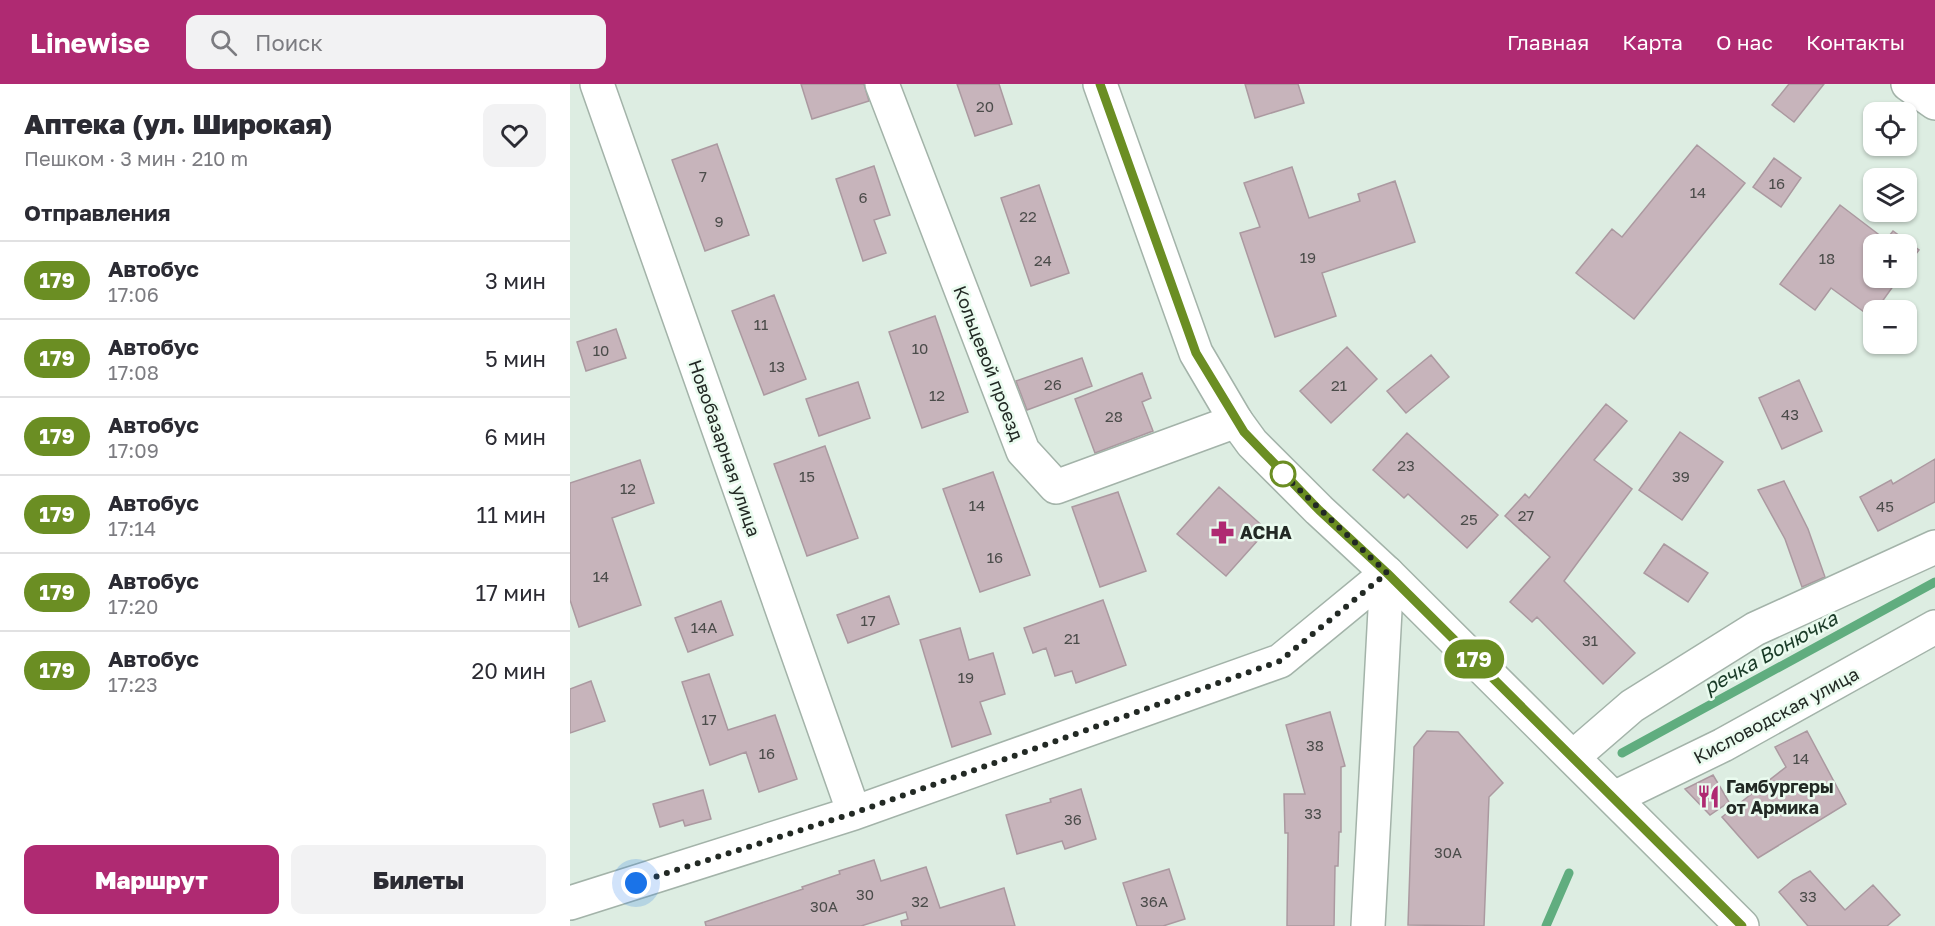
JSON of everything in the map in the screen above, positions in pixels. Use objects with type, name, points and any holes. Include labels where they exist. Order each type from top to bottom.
[{"type":"street","name":"Новобазарная улица","points":[[597,84],[854,813]]},
{"type":"street","name":"Кольцевой проезд","points":[[882,84],[1023,451],[1056,487],[1236,421]]},
{"type":"street","points":[[1100,84],[1196,353],[1236,421],[1252,442],[1742,926]]},
{"type":"street","points":[[1908,84],[1935,103]]},
{"type":"street","points":[[1573,757],[1632,706],[1755,629],[1935,547]]},
{"type":"street","points":[[570,903],[854,813],[1280,661],[1387,573]]},
{"type":"street","points":[[1368,926],[1387,573]]},
{"type":"street","name":"Кисловодская улица","points":[[1614,798],[1723,745],[1935,627]]},
{"type":"building","points":[[801,84],[864,84],[869,101],[812,119]]},
{"type":"building","points":[[957,84],[999,84],[1012,124],[975,136]]},
{"type":"building","points":[[1245,84],[1298,84],[1304,103],[1255,118]]},
{"type":"building","points":[[1789,84],[1824,84],[1794,122],[1772,105]]},
{"type":"building","points":[[717,144],[749,235],[705,251],[672,160]]},
{"type":"building","points":[[1697,145],[1745,183],[1634,319],[1576,273],[1612,229],[1622,237]]},
{"type":"building","points":[[1774,158],[1801,178],[1781,207],[1753,187]]},
{"type":"building","points":[[874,166],[890,215],[874,220],[886,253],[863,261],[836,179]]},
{"type":"building","points":[[1292,167],[1309,218],[1360,201],[1358,194],[1395,181],[1415,242],[1322,273],[1336,316],[1275,337],[1240,233],[1260,227],[1244,183]]},
{"type":"building","points":[[1039,185],[1069,273],[1031,286],[1001,198]]},
{"type":"building","points":[[1840,205],[1878,234],[1863,234],[1863,288],[1892,288],[1883,300],[1863,300],[1863,311],[1831,288],[1815,310],[1780,284]]},
{"type":"building","points":[[774,295],[806,379],[764,395],[732,311]]},
{"type":"building","points":[[935,316],[968,412],[922,428],[889,332]]},
{"type":"building","points":[[616,329],[626,358],[586,371],[577,342]]},
{"type":"building","points":[[1347,347],[1377,379],[1331,423],[1300,391]]},
{"type":"building","points":[[1431,355],[1449,377],[1406,413],[1387,391]]},
{"type":"building","points":[[1082,358],[1092,386],[1027,410],[1016,381]]},
{"type":"building","points":[[1142,373],[1151,398],[1142,402],[1153,431],[1095,453],[1075,399]]},
{"type":"building","points":[[1799,380],[1822,431],[1782,449],[1759,398]]},
{"type":"building","points":[[858,382],[870,418],[819,436],[806,399]]},
{"type":"building","points":[[1606,404],[1627,421],[1594,460],[1632,489],[1564,581],[1635,653],[1603,684],[1537,617],[1532,622],[1510,602],[1550,557],[1505,516],[1525,494],[1529,498]]},
{"type":"building","points":[[1680,432],[1723,462],[1682,520],[1639,490]]},
{"type":"building","points":[[1407,433],[1498,515],[1467,548],[1408,494],[1404,498],[1373,470]]},
{"type":"building","points":[[825,446],[858,538],[807,556],[774,464]]},
{"type":"building","points":[[1935,459],[1935,502],[1878,531],[1860,497],[1891,480],[1893,484]]},
{"type":"building","points":[[640,460],[654,503],[612,518],[641,605],[579,627],[570,600],[570,483]]},
{"type":"building","points":[[993,472],[1030,575],[980,592],[943,489]]},
{"type":"building","points":[[1784,481],[1808,529],[1825,577],[1802,587],[1785,539],[1758,490]]},
{"type":"building","name":"АСНА","points":[[1219,487],[1267,530],[1226,576],[1177,534]]},
{"type":"building","points":[[1118,492],[1146,571],[1100,587],[1072,507]]},
{"type":"building","points":[[1664,544],[1708,573],[1688,602],[1644,573]]},
{"type":"building","points":[[889,596],[899,624],[848,643],[837,615]]},
{"type":"building","points":[[1103,600],[1126,665],[1076,683],[1072,671],[1055,676],[1046,648],[1033,653],[1024,628]]},
{"type":"building","points":[[721,601],[733,635],[688,652],[675,618]]},
{"type":"building","points":[[960,628],[969,660],[993,653],[1005,694],[980,702],[991,734],[952,747],[920,640]]},
{"type":"building","points":[[709,674],[728,730],[775,715],[797,779],[759,792],[746,752],[710,765],[682,682]]},
{"type":"building","points":[[591,681],[605,721],[570,733],[570,689]]},
{"type":"building","points":[[1330,712],[1345,766],[1341,767],[1341,832],[1339,832],[1338,866],[1335,866],[1334,926],[1287,926],[1288,833],[1285,833],[1284,794],[1305,794],[1286,725]]},
{"type":"building","points":[[1427,731],[1458,732],[1503,783],[1489,797],[1484,926],[1408,925],[1414,747]]},
{"type":"building","points":[[1807,731],[1846,804],[1758,858],[1722,817],[1786,767],[1775,747]]},
{"type":"building","name":"Гамбургеры от Армика","points":[[1713,775],[1729,802],[1710,815],[1685,789]]},
{"type":"building","points":[[1081,789],[1096,839],[1065,849],[1062,841],[1017,854],[1006,815],[1051,802],[1050,799]]},
{"type":"building","points":[[703,790],[711,819],[685,826],[683,820],[660,827],[653,804]]},
{"type":"building","points":[[874,860],[881,881],[926,867],[940,908],[1004,888],[1015,926],[902,926],[901,921],[908,919],[906,912],[861,926],[706,926],[705,922],[803,889],[802,887],[840,874],[839,871]]},
{"type":"building","points":[[1169,869],[1185,919],[1163,926],[1137,926],[1123,883]]},
{"type":"building","points":[[1810,871],[1845,910],[1873,885],[1900,915],[1887,926],[1808,926],[1779,892],[1793,880]]},
{"type":"waterway","name":"речка Вонючка","points":[[1622,753],[1935,582]]},
{"type":"waterway","name":"речка Вонючка","points":[[1546,926],[1569,873]]},
{"type":"bus line","name":"179","points":[[1100,84],[1174,297],[1196,353],[1244,432],[1319,510],[1387,573],[1742,926]]},
{"type":"place","name":"АСНА","points":[[1222,532]]},
{"type":"place","name":"Гамбургеры от Армика","points":[[1708,796]]},
{"type":"route","points":[[636,883],[854,813],[1280,661],[1387,573],[1283,474]]}]
